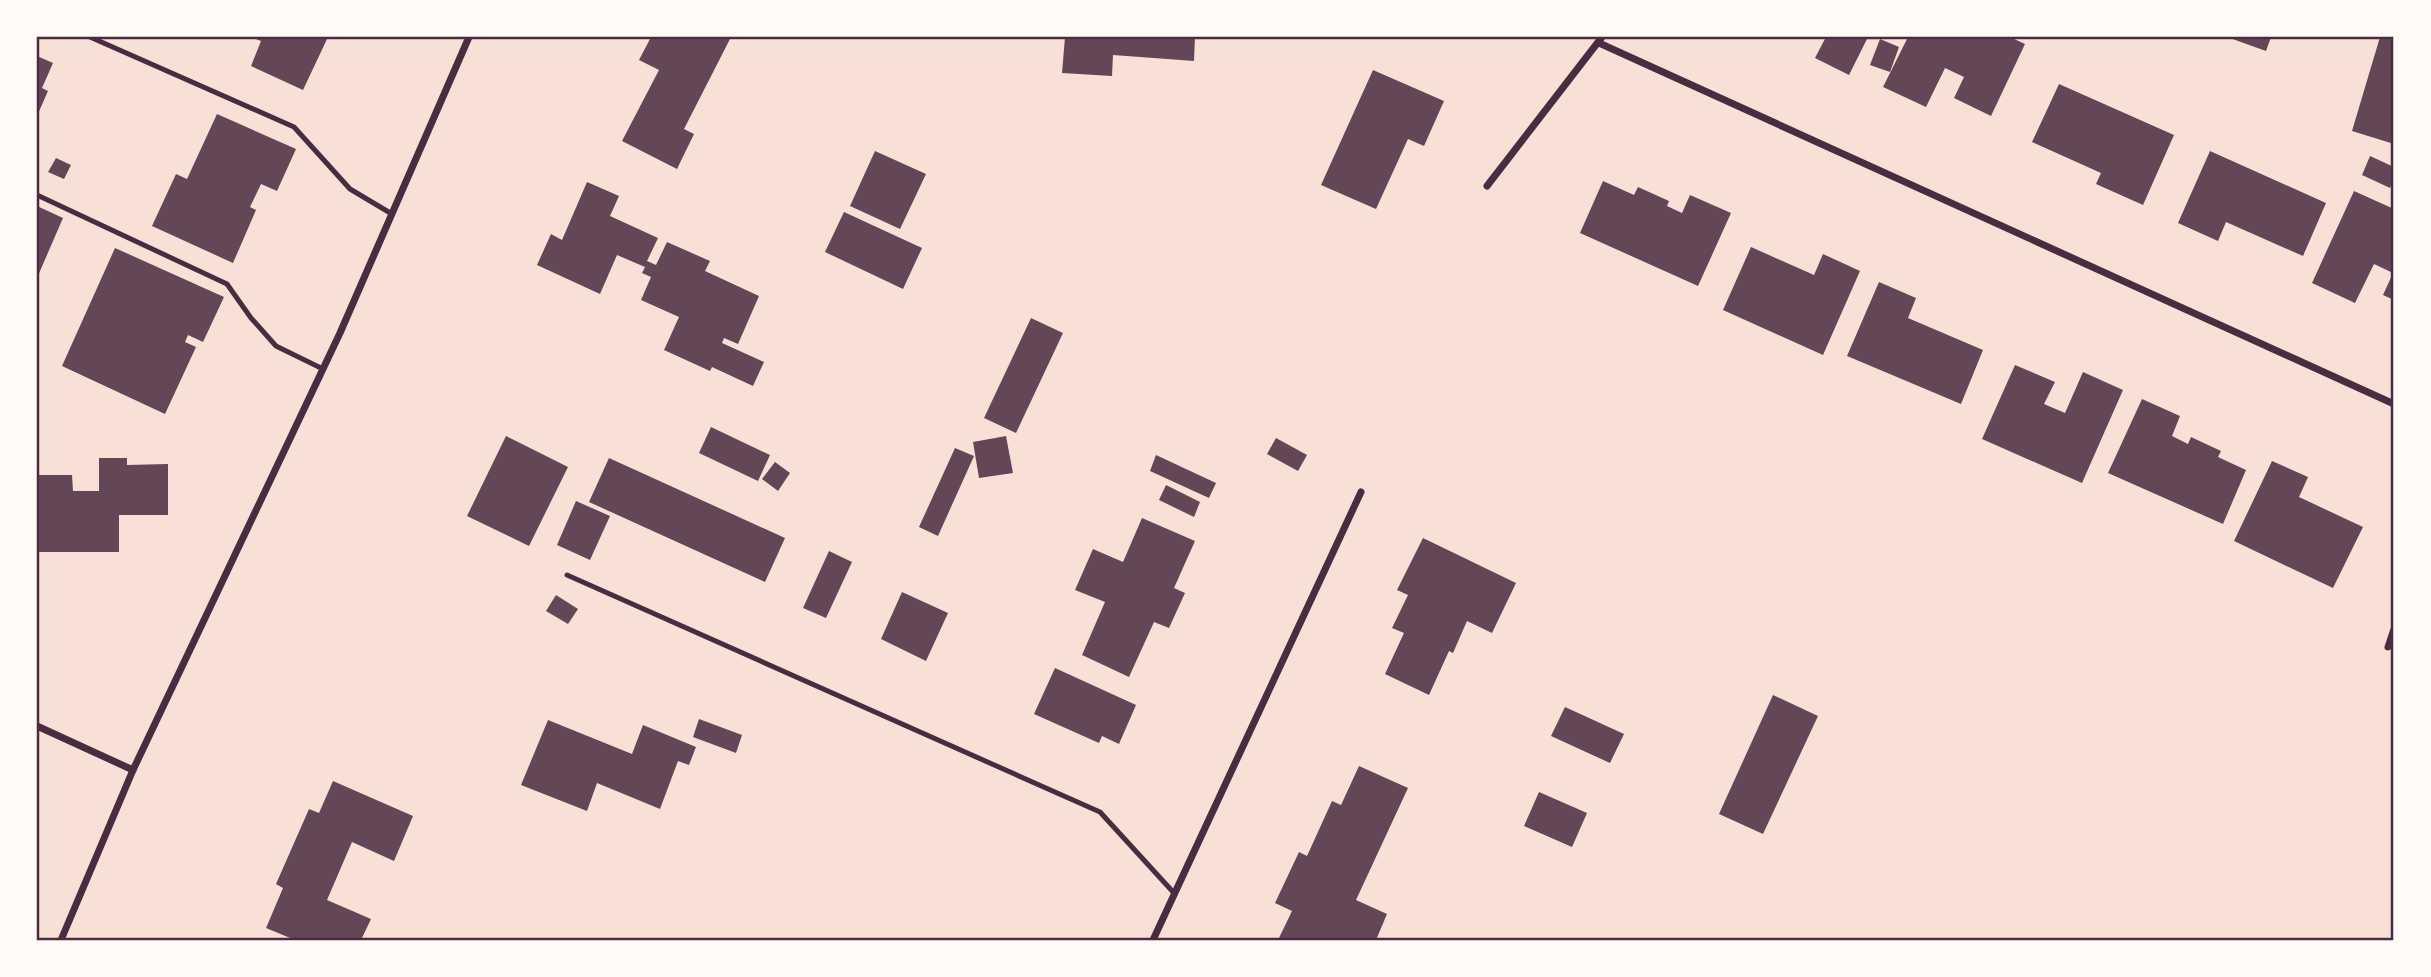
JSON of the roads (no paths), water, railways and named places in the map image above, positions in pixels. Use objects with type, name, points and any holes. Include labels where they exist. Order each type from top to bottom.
[{"type":"street","points":[[61,940],[133,770],[323,369],[469,37]]},
{"type":"street","points":[[1487,186],[1600,40],[2394,404]]},
{"type":"street","points":[[1153,940],[1361,492]]},
{"type":"street","points":[[2388,647],[2394,629]]},
{"type":"street","points":[[37,726],[133,770]]},
{"type":"lane","points":[[90,37],[294,127],[350,189],[392,214]]},
{"type":"lane","points":[[37,195],[227,284],[251,318],[276,346],[323,369]]},
{"type":"lane","points":[[567,575],[1100,812],[1174,893]]}]
